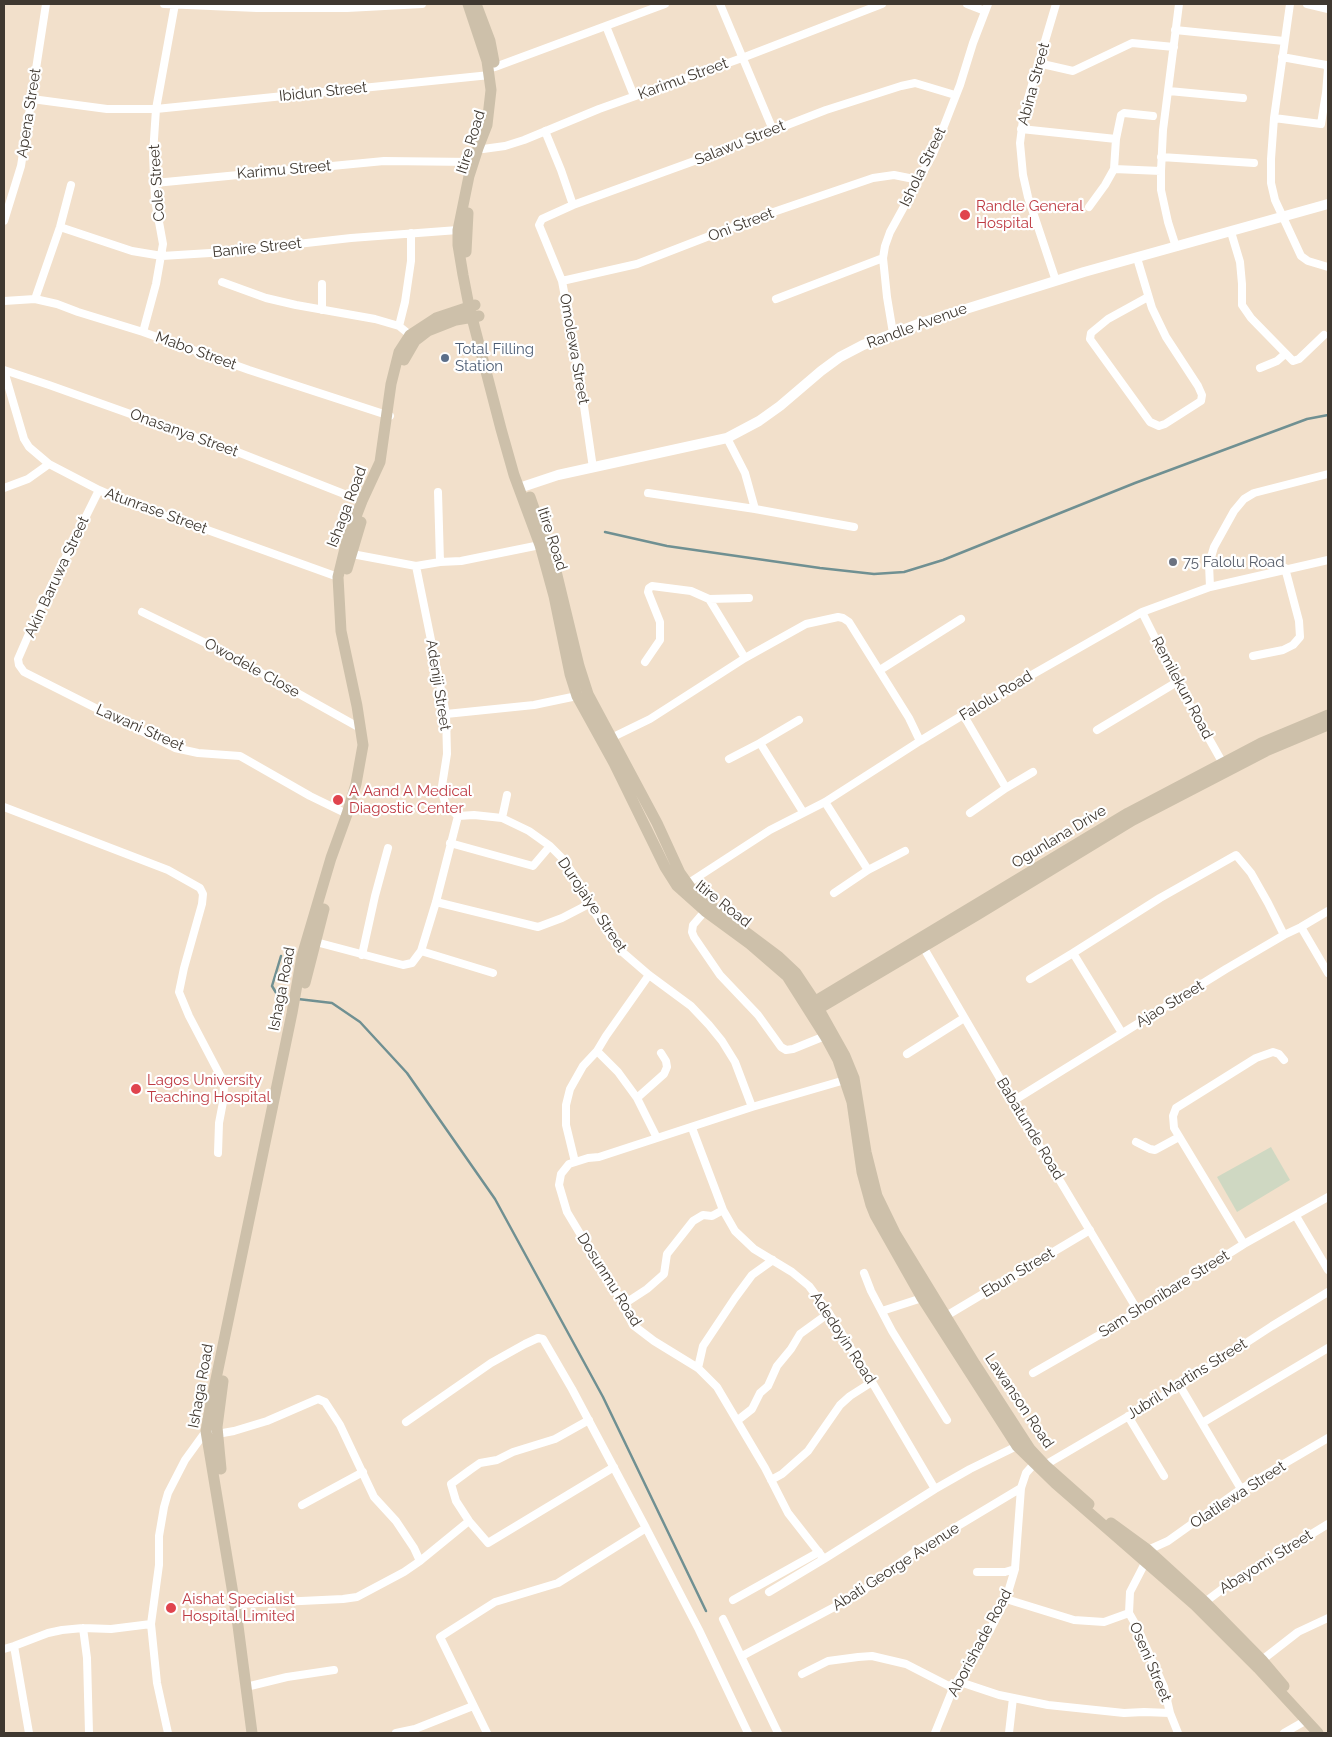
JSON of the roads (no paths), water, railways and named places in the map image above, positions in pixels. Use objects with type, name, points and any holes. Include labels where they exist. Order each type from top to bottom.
[{"type":"main road","name":"Itire Road","points":[[468,4],[492,71],[498,97],[494,125],[483,149],[468,204],[465,243],[474,311]]},
{"type":"main road","name":"Itire Road","points":[[476,4],[490,41],[491,90],[487,125],[473,162],[458,230],[458,245],[474,311],[486,340],[522,487],[554,596],[570,674],[577,696],[614,763],[665,867],[705,911],[779,968],[793,982],[812,1008]]},
{"type":"main road","name":"Ishaga Road","points":[[254,1733],[212,1432],[296,1014],[302,975],[329,866],[356,784],[363,745],[341,631],[338,577],[384,461],[391,384],[399,352],[410,335],[436,318],[474,311]]},
{"type":"main road","name":"Ishaga Road","points":[[311,940],[364,769],[368,745],[364,713],[346,618],[344,586],[349,552],[362,501],[380,462],[389,416],[406,355],[415,341],[428,331],[474,311]]},
{"type":"main road","name":"Itire Road","points":[[522,487],[556,571],[579,666],[588,694],[657,824],[680,872],[683,886],[779,956],[796,973],[812,1008]]},
{"type":"main road","name":"Ogunlana Drive","points":[[1225,766],[1262,743],[1328,715]]},
{"type":"main road","name":"Ogunlana Drive","points":[[812,1008],[854,976],[921,943],[1128,812],[1225,766],[1328,725]]},
{"type":"main road","name":"Lawanson Road","points":[[812,1008],[838,1060],[852,1102],[862,1172],[871,1205],[946,1316],[1039,1464],[1145,1563],[1169,1582],[1210,1620],[1318,1733]]},
{"type":"main road","name":"Lawanson Road","points":[[812,1008],[845,1056],[854,1078],[866,1152],[877,1196],[922,1298],[1017,1446],[1102,1516],[1148,1550],[1205,1602],[1262,1660],[1325,1733]]},
{"type":"main road","name":"Ishaga Road","points":[[212,1432],[246,1647],[254,1733]]},
{"type":"street","name":"Apena Street","points":[[4,221],[21,166],[46,4]]},
{"type":"street","points":[[164,4],[257,8],[347,8],[422,4]]},
{"type":"street","name":"Cole Street","points":[[142,332],[162,256],[163,244],[155,200],[152,154],[156,109],[175,4]]},
{"type":"street","name":"Ibidun Street","points":[[32,98],[108,109],[156,109],[492,71],[665,4]]},
{"type":"street","points":[[720,4],[772,130]]},
{"type":"street","name":"Karimu Street","points":[[483,149],[505,146],[524,140],[599,109],[742,58],[882,4]]},
{"type":"street","points":[[967,4],[987,7]]},
{"type":"street","name":"Abina Street","points":[[1056,4],[1038,63],[1021,129],[1020,143],[1023,175],[1039,234],[1056,281]]},
{"type":"street","points":[[1176,247],[1161,190],[1161,157],[1179,4]]},
{"type":"street","points":[[1290,4],[1274,118],[1271,182],[1275,200],[1301,256],[1308,261],[1328,267]]},
{"type":"street","points":[[1306,4],[1328,9]]},
{"type":"street","name":"Ishola Street","points":[[893,333],[883,258],[885,246],[890,232],[933,154],[987,7]]},
{"type":"street","points":[[606,26],[634,96]]},
{"type":"street","points":[[1176,30],[1284,41]]},
{"type":"street","points":[[1038,63],[1073,70],[1132,43],[1174,47]]},
{"type":"street","points":[[1274,118],[1321,124],[1327,94],[1328,69],[1326,65],[1282,57]]},
{"type":"street","name":"Salawu Street","points":[[542,233],[539,224],[542,219],[573,205],[826,110],[915,83],[955,95]]},
{"type":"street","points":[[1169,91],[1243,98]]},
{"type":"street","points":[[1088,207],[1105,185],[1114,169],[1116,139],[1123,113],[1153,116]]},
{"type":"street","points":[[1021,129],[1116,139]]},
{"type":"street","points":[[545,131],[573,205]]},
{"type":"street","points":[[1161,157],[1254,163]]},
{"type":"street","name":"Karimu Street","points":[[155,183],[384,161],[473,162]]},
{"type":"street","points":[[1114,169],[1161,171]]},
{"type":"street","name":"Oni Street","points":[[562,281],[637,264],[756,218],[873,178],[894,175],[919,180]]},
{"type":"street","points":[[35,299],[60,228],[70,186]]},
{"type":"street","name":"Randle Avenue","points":[[522,487],[558,475],[727,438],[780,406],[840,357],[893,333],[1056,281],[1328,204]]},
{"type":"street","name":"Banire Street","points":[[60,228],[132,251],[162,256],[226,252],[351,238],[458,230]]},
{"type":"street","points":[[1231,232],[1240,262],[1243,310],[1293,361],[1296,361],[1324,335]]},
{"type":"street","points":[[399,326],[405,302],[411,261],[411,233]]},
{"type":"street","name":"Omolewa Street","points":[[542,233],[562,281],[579,372],[593,468]]},
{"type":"street","points":[[776,299],[883,258]]},
{"type":"street","points":[[1137,258],[1148,297],[1166,337],[1202,395],[1201,401],[1159,426],[1150,422],[1090,339],[1091,334],[1108,319],[1148,297]]},
{"type":"street","points":[[222,282],[266,298],[375,319],[399,326],[410,335]]},
{"type":"street","points":[[322,284],[322,310]]},
{"type":"street","name":"Mabo Street","points":[[4,301],[35,299],[57,304],[389,416]]},
{"type":"street","points":[[1260,368],[1276,361],[1285,354]]},
{"type":"street","name":"Atunrase Street","points":[[4,371],[24,439],[29,447],[49,464],[133,505],[338,577]]},
{"type":"street","name":"Onasanya Street","points":[[4,371],[49,385],[240,453],[362,501]]},
{"type":"street","points":[[727,438],[745,473],[755,509]]},
{"type":"street","points":[[4,488],[28,479],[49,464]]},
{"type":"street","points":[[1210,587],[1209,564],[1214,547],[1234,511],[1244,499],[1254,493],[1328,474]]},
{"type":"street","name":"Akin Baruwa Street","points":[[19,665],[18,660],[38,613],[99,490]]},
{"type":"street","points":[[438,492],[440,562]]},
{"type":"street","points":[[648,493],[755,509],[854,527]]},
{"type":"street","points":[[349,552],[416,566],[471,559],[540,545]]},
{"type":"street","name":"Falolu Road","points":[[683,886],[770,830],[825,802],[920,741],[1058,659],[1142,612],[1210,587],[1285,568],[1328,560]]},
{"type":"street","name":"Adeniji Street","points":[[416,566],[446,714],[447,754],[442,796],[446,805],[458,816]]},
{"type":"street","points":[[1253,656],[1283,650],[1298,641],[1300,637],[1299,621],[1285,568]]},
{"type":"street","points":[[645,662],[660,640],[661,628],[648,592],[652,586],[691,591],[709,600],[749,598]]},
{"type":"street","points":[[709,600],[745,658]]},
{"type":"street","name":"Owodele Close","points":[[142,612],[222,650],[360,728]]},
{"type":"street","name":"Remilekun Road","points":[[1142,612],[1177,682],[1225,766]]},
{"type":"street","points":[[612,738],[650,719],[745,658],[806,624],[838,617],[849,622],[909,718],[920,741]]},
{"type":"street","points":[[880,670],[961,619]]},
{"type":"street","name":"Lawani Street","points":[[19,665],[24,672],[175,748],[198,753],[240,756],[310,796],[347,814]]},
{"type":"street","points":[[1097,730],[1177,682]]},
{"type":"street","points":[[446,714],[534,705],[577,696]]},
{"type":"street","points":[[964,716],[1006,788]]},
{"type":"street","points":[[729,759],[799,720]]},
{"type":"street","points":[[760,743],[803,812]]},
{"type":"street","points":[[970,813],[1033,772]]},
{"type":"street","points":[[502,818],[507,795]]},
{"type":"street","points":[[825,802],[868,870]]},
{"type":"street","points":[[4,807],[168,870],[200,888],[202,904],[179,992],[224,1086],[219,1123],[218,1153]]},
{"type":"street","name":"Durojaiye Street","points":[[458,816],[474,815],[502,818],[529,831],[550,846],[572,871],[584,890],[589,904],[620,950],[690,1006],[722,1041],[735,1062],[752,1107]]},
{"type":"street","points":[[311,940],[403,965],[412,963],[421,951],[436,902],[458,816]]},
{"type":"street","points":[[450,842],[534,866],[550,846]]},
{"type":"street","points":[[362,955],[388,848]]},
{"type":"street","points":[[834,893],[868,870],[905,851]]},
{"type":"street","points":[[1030,979],[1160,898],[1236,855],[1251,874],[1284,935]]},
{"type":"street","points":[[436,902],[538,927],[562,918],[589,904]]},
{"type":"street","points":[[705,911],[693,925],[692,932],[694,937],[720,975],[758,1014],[781,1047],[786,1050],[793,1049],[825,1036]]},
{"type":"street","name":"Ajao Street","points":[[1013,1101],[1284,935],[1328,911]]},
{"type":"street","points":[[1301,927],[1328,973]]},
{"type":"street","name":"Babatunde Road","points":[[921,943],[1138,1311]]},
{"type":"street","points":[[421,951],[493,974]]},
{"type":"street","points":[[1074,953],[1122,1033]]},
{"type":"street","points":[[649,975],[597,1051],[583,1066],[570,1089],[566,1105],[566,1125],[575,1162],[599,1157],[752,1107],[845,1080]]},
{"type":"street","points":[[907,1054],[964,1018]]},
{"type":"street","points":[[597,1051],[618,1072],[637,1098],[657,1138]]},
{"type":"street","points":[[637,1098],[664,1074],[667,1067],[661,1053]]},
{"type":"street","points":[[1244,1244],[1179,1137],[1173,1123],[1173,1116],[1176,1108],[1267,1053],[1279,1054],[1284,1060]]},
{"type":"street","name":"Adedoyin Road","points":[[692,1128],[722,1210],[735,1230],[754,1249],[810,1286],[872,1382],[935,1489]]},
{"type":"street","points":[[1136,1142],[1150,1150],[1155,1150],[1179,1137]]},
{"type":"street","name":"Dosunmu Road","points":[[575,1162],[565,1168],[559,1179],[566,1212],[624,1304],[634,1325],[669,1351],[698,1368],[717,1387],[772,1480],[788,1513],[824,1559]]},
{"type":"street","name":"Sam Shonibare Street","points":[[1033,1373],[1138,1311],[1244,1244],[1328,1197]]},
{"type":"street","points":[[624,1304],[664,1274],[667,1254],[693,1221],[702,1215],[712,1216],[722,1210]]},
{"type":"street","points":[[1296,1216],[1328,1270]]},
{"type":"street","name":"Ebun Street","points":[[946,1316],[1090,1230]]},
{"type":"street","points":[[698,1368],[703,1346],[735,1298],[752,1275],[773,1260]]},
{"type":"street","points":[[864,1273],[871,1291],[892,1331],[947,1420]]},
{"type":"street","name":"Jubril Martins Street","points":[[1039,1464],[1180,1386],[1328,1292]]},
{"type":"street","points":[[882,1311],[922,1298]]},
{"type":"street","points":[[738,1420],[752,1409],[760,1393],[768,1386],[777,1366],[800,1334],[829,1313]]},
{"type":"street","points":[[406,1422],[469,1377],[538,1338],[543,1339],[589,1420],[646,1528],[699,1630],[748,1733]]},
{"type":"street","points":[[1202,1423],[1328,1348]]},
{"type":"street","points":[[772,1480],[808,1452],[840,1405],[872,1382]]},
{"type":"street","points":[[1180,1386],[1241,1489]]},
{"type":"street","points":[[168,1733],[157,1683],[151,1624],[159,1564],[159,1536],[164,1507],[176,1475],[212,1432],[267,1421],[318,1399],[325,1402],[340,1425],[374,1497],[396,1521],[414,1548],[420,1561]]},
{"type":"street","points":[[1128,1416],[1164,1476]]},
{"type":"street","points":[[589,1420],[555,1439],[513,1452],[497,1460],[480,1464],[452,1484],[456,1501],[469,1521],[488,1543],[614,1467]]},
{"type":"street","name":"Olatilewa Street","points":[[1148,1550],[1168,1541],[1241,1489],[1328,1438]]},
{"type":"street","points":[[769,1592],[935,1489],[1017,1446]]},
{"type":"street","name":"Aborishade Road","points":[[935,1733],[954,1686],[987,1636],[1006,1600],[1015,1569],[1021,1488],[1026,1473],[1039,1464]]},
{"type":"street","points":[[302,1505],[363,1472]]},
{"type":"street","name":"Abati George Avenue","points":[[742,1656],[857,1595],[916,1552],[1021,1488]]},
{"type":"street","points":[[238,1604],[343,1600],[357,1597],[404,1572],[469,1521]]},
{"type":"street","name":"Abayomi Street","points":[[1205,1602],[1226,1586],[1328,1524]]},
{"type":"street","points":[[487,1733],[440,1637],[495,1602],[558,1583],[646,1528]]},
{"type":"street","points":[[733,1600],[817,1549]]},
{"type":"street","name":"Oseni Street","points":[[1145,1563],[1130,1592],[1129,1613],[1164,1687],[1170,1713],[1178,1733]]},
{"type":"street","points":[[977,1572],[1005,1572],[1015,1569]]},
{"type":"street","points":[[1006,1600],[1074,1620],[1104,1622],[1129,1613]]},
{"type":"street","points":[[1262,1660],[1298,1632],[1328,1618]]},
{"type":"street","points":[[723,1619],[778,1733]]},
{"type":"street","points":[[4,1649],[48,1633],[83,1628],[111,1629],[151,1624]]},
{"type":"street","points":[[83,1628],[87,1658],[89,1733]]},
{"type":"street","points":[[14,1646],[29,1733]]},
{"type":"street","points":[[802,1674],[828,1662],[872,1656],[906,1664],[954,1686],[963,1683],[999,1695],[1048,1705],[1124,1713],[1170,1713]]},
{"type":"street","points":[[250,1686],[287,1677],[334,1670]]},
{"type":"street","points":[[1009,1733],[1013,1698]]},
{"type":"street","points":[[396,1733],[415,1730],[473,1706]]},
{"type":"street","points":[[1284,1733],[1305,1721]]},
{"type":"waterway","points":[[605,532],[667,546],[820,568],[874,574],[904,572],[943,560],[1135,483],[1307,419],[1328,415]]},
{"type":"waterway","points":[[281,956],[272,986],[278,996],[292,999]]},
{"type":"waterway","points":[[298,999],[332,1003],[360,1022],[407,1073],[495,1199],[603,1397],[706,1611]]},
{"type":"place","name":"Randle General Hospital","points":[[965,215]]},
{"type":"place","name":"Total Filling Station","points":[[445,358]]},
{"type":"place","name":"75 Falolu Road","points":[[1173,562]]},
{"type":"place","name":"A Aand A Medical Diagostic Center","points":[[338,800]]},
{"type":"place","name":"Lagos University Teaching Hospital","points":[[136,1089]]},
{"type":"place","name":"Aishat Specialist Hospital Limited","points":[[171,1608]]}]
